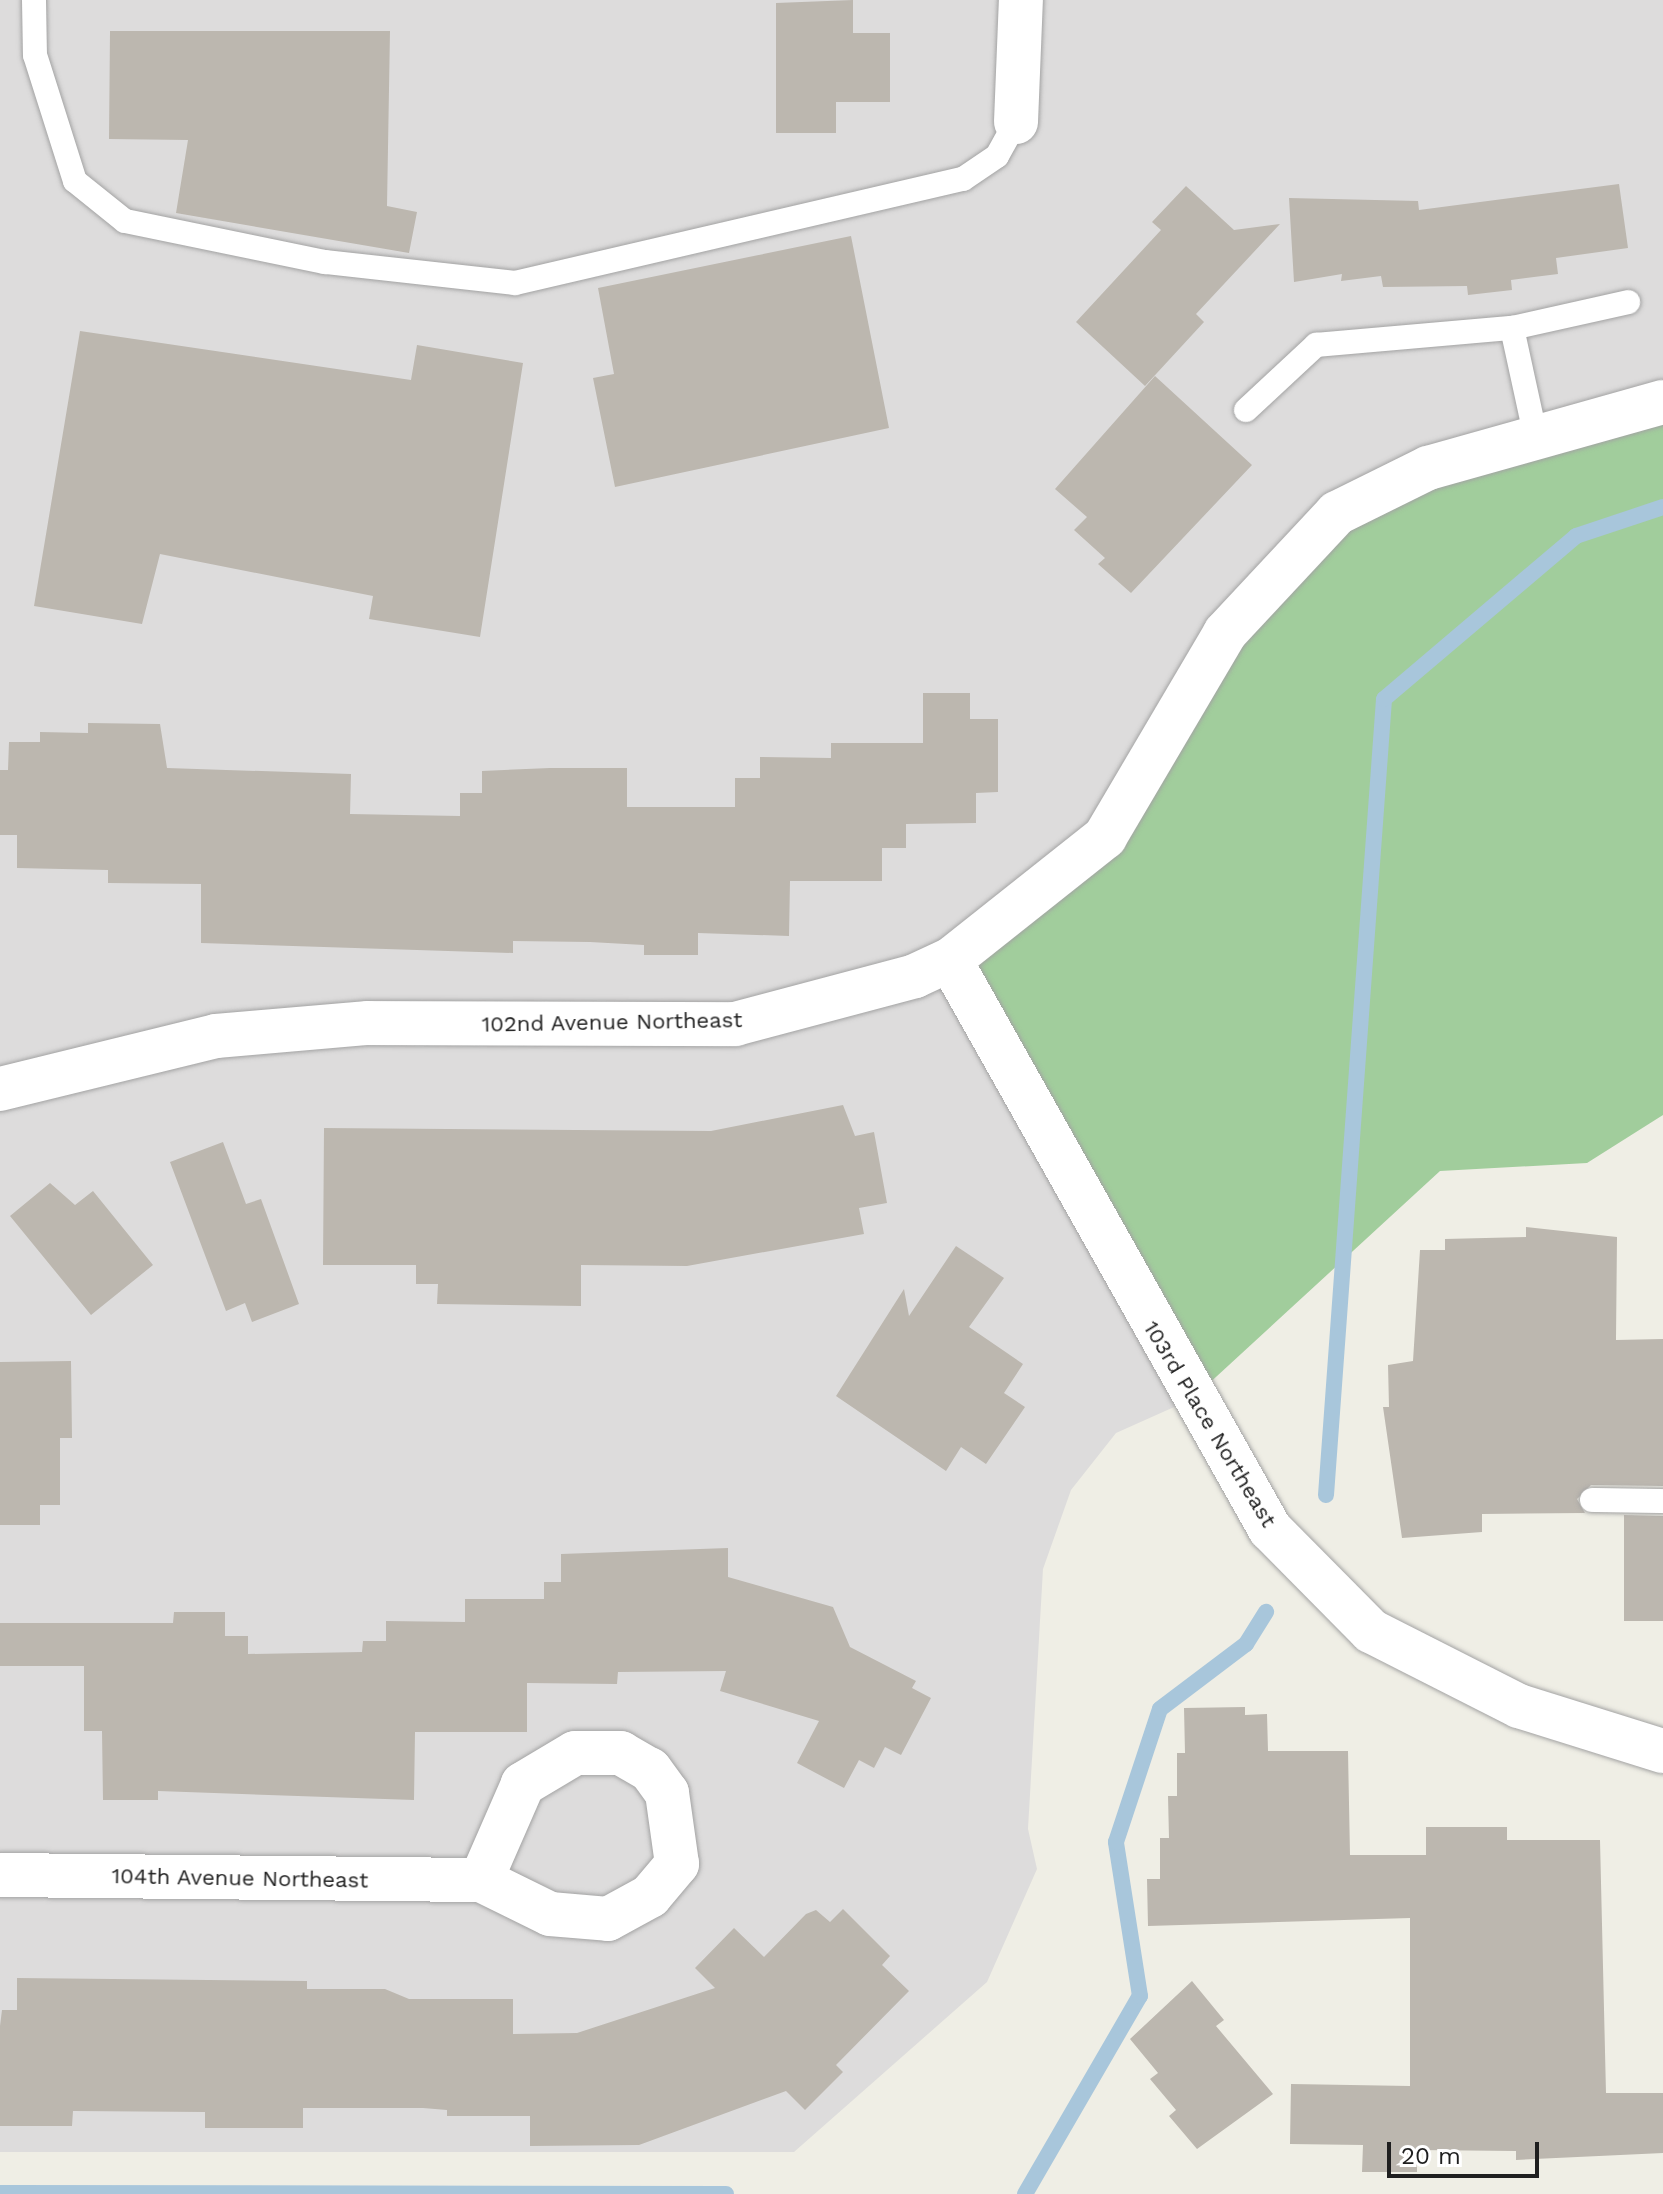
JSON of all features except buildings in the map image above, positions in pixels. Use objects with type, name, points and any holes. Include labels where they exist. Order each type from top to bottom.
[{"type":"street","points":[[1016,122],[1021,0]]},
{"type":"street","name":"102nd Avenue Northeast","points":[[0,1089],[231,1035],[368,1023],[735,1024],[950,960],[1105,837],[1225,633],[1337,513],[1428,468],[1663,402]]},
{"type":"street","name":"103rd Place Northeast","points":[[950,960],[1270,1529],[1371,1631],[1519,1706],[1663,1751]]},
{"type":"street","name":"104th Avenue Northeast","points":[[0,1875],[481,1880],[550,1914],[608,1919],[650,1896],[677,1864],[667,1793],[650,1770],[621,1753],[575,1753],[523,1784],[481,1880]]},
{"type":"lane","points":[[34,0],[35,55],[75,181],[125,221],[325,262],[515,283],[963,179],[997,156],[1016,122]]},
{"type":"lane","points":[[1246,410],[1316,345],[1512,328],[1628,302]]},
{"type":"lane","points":[[1512,328],[1536,438]]},
{"type":"lane","points":[[1592,1500],[1663,1501]]},
{"type":"shaded area","points":[[0,0],[1663,0],[1663,402],[1192,1399],[1116,1433],[1071,1490],[1043,1569],[1028,1829],[1037,1869],[987,1982],[794,2152],[0,2152]]},
{"type":"green space","points":[[1663,402],[1663,1115],[1587,1163],[1440,1171],[1192,1399],[950,960],[1105,837],[1337,513]]},
{"type":"waterway","points":[[1326,1495],[1384,699],[1576,536],[1663,507]]},
{"type":"waterway","points":[[1025,2194],[1140,1996],[1116,1842],[1160,1709],[1246,1644],[1266,1612]]},
{"type":"waterway","points":[[0,2193],[726,2194]]}]
